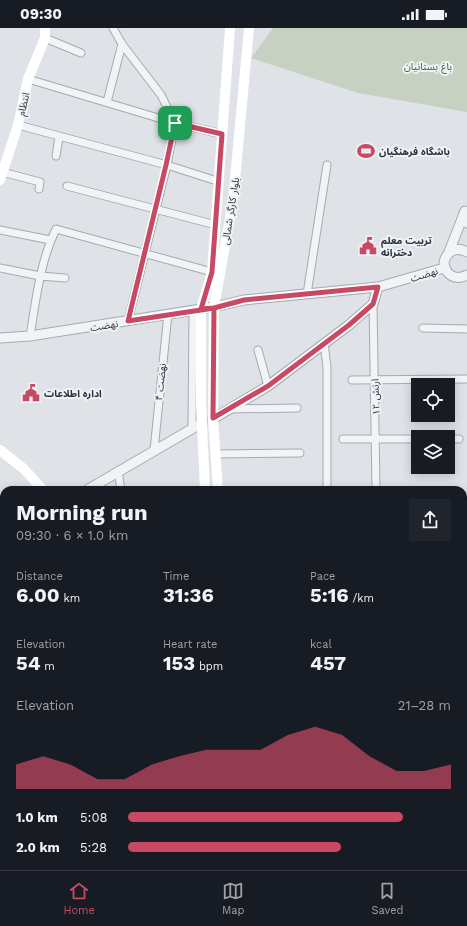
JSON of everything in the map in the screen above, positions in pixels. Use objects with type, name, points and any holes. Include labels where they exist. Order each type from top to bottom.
[{"type":"main road","name":"بلوار کارگر شمالی","points":[[206,486],[197,309],[212,272],[216,225],[217,181],[230,28]]},
{"type":"main road","name":"بلوار کارگر شمالی","points":[[218,486],[213,418],[214,308],[233,201],[249,28]]},
{"type":"main road","name":"انتظام","points":[[1,176],[18,125],[28,79],[44,31]]},
{"type":"main road","points":[[0,450],[24,470],[38,486]]},
{"type":"street","points":[[113,28],[122,44],[161,95],[175,123],[156,210],[128,321]]},
{"type":"street","points":[[44,31],[81,53]]},
{"type":"street","points":[[106,102],[122,44]]},
{"type":"street","points":[[28,79],[175,123],[222,134]]},
{"type":"street","points":[[18,125],[166,165],[217,181]]},
{"type":"street","points":[[56,156],[59,137]]},
{"type":"street","points":[[308,294],[326,166]]},
{"type":"street","points":[[1,176],[40,182],[39,189]]},
{"type":"street","points":[[67,186],[216,225]]},
{"type":"street","points":[[466,207],[467,223]]},
{"type":"street","points":[[466,207],[444,262],[444,268],[448,274],[453,277],[460,278],[467,275]]},
{"type":"street","points":[[30,336],[40,276],[50,240],[56,229],[212,272]]},
{"type":"street","points":[[0,230],[50,240]]},
{"type":"street","points":[[449,252],[459,249],[467,252]]},
{"type":"street","points":[[0,268],[40,276],[65,278]]},
{"type":"street","name":"نهضت","points":[[0,338],[30,336],[197,309],[214,308],[244,300],[378,287],[444,268]]},
{"type":"street","points":[[213,418],[268,386],[324,343],[373,304],[378,287]]},
{"type":"street","name":"ارتش ۱۲","points":[[373,304],[376,486]]},
{"type":"street","points":[[192,428],[197,309]]},
{"type":"street","name":"نهضت ۴","points":[[154,450],[168,314]]},
{"type":"street","points":[[423,328],[467,329]]},
{"type":"street","points":[[324,343],[327,367],[327,486]]},
{"type":"street","points":[[258,350],[268,386]]},
{"type":"street","points":[[352,380],[467,378]]},
{"type":"street","points":[[229,409],[297,408]]},
{"type":"street","points":[[94,486],[202,423]]},
{"type":"street","points":[[343,439],[411,439]]},
{"type":"street","points":[[216,454],[300,453]]},
{"type":"street","points":[[118,471],[120,486]]},
{"type":"green space","name":"باغ بستانیان","points":[[273,28],[467,28],[467,112],[358,93],[251,58]]},
{"type":"place","name":"باشگاه فرهنگیان","points":[[366,151]]},
{"type":"place","name":"تربیت معلم دخترانه","points":[[368,246]]},
{"type":"place","name":"اداره اطلاعات","points":[[31,393]]},
{"type":"route","points":[[175,123],[128,321],[214,308],[244,300],[378,287],[373,304],[349,325],[268,386],[213,418],[214,308],[201,309],[212,272],[216,225],[217,181],[222,134],[175,123]]}]
